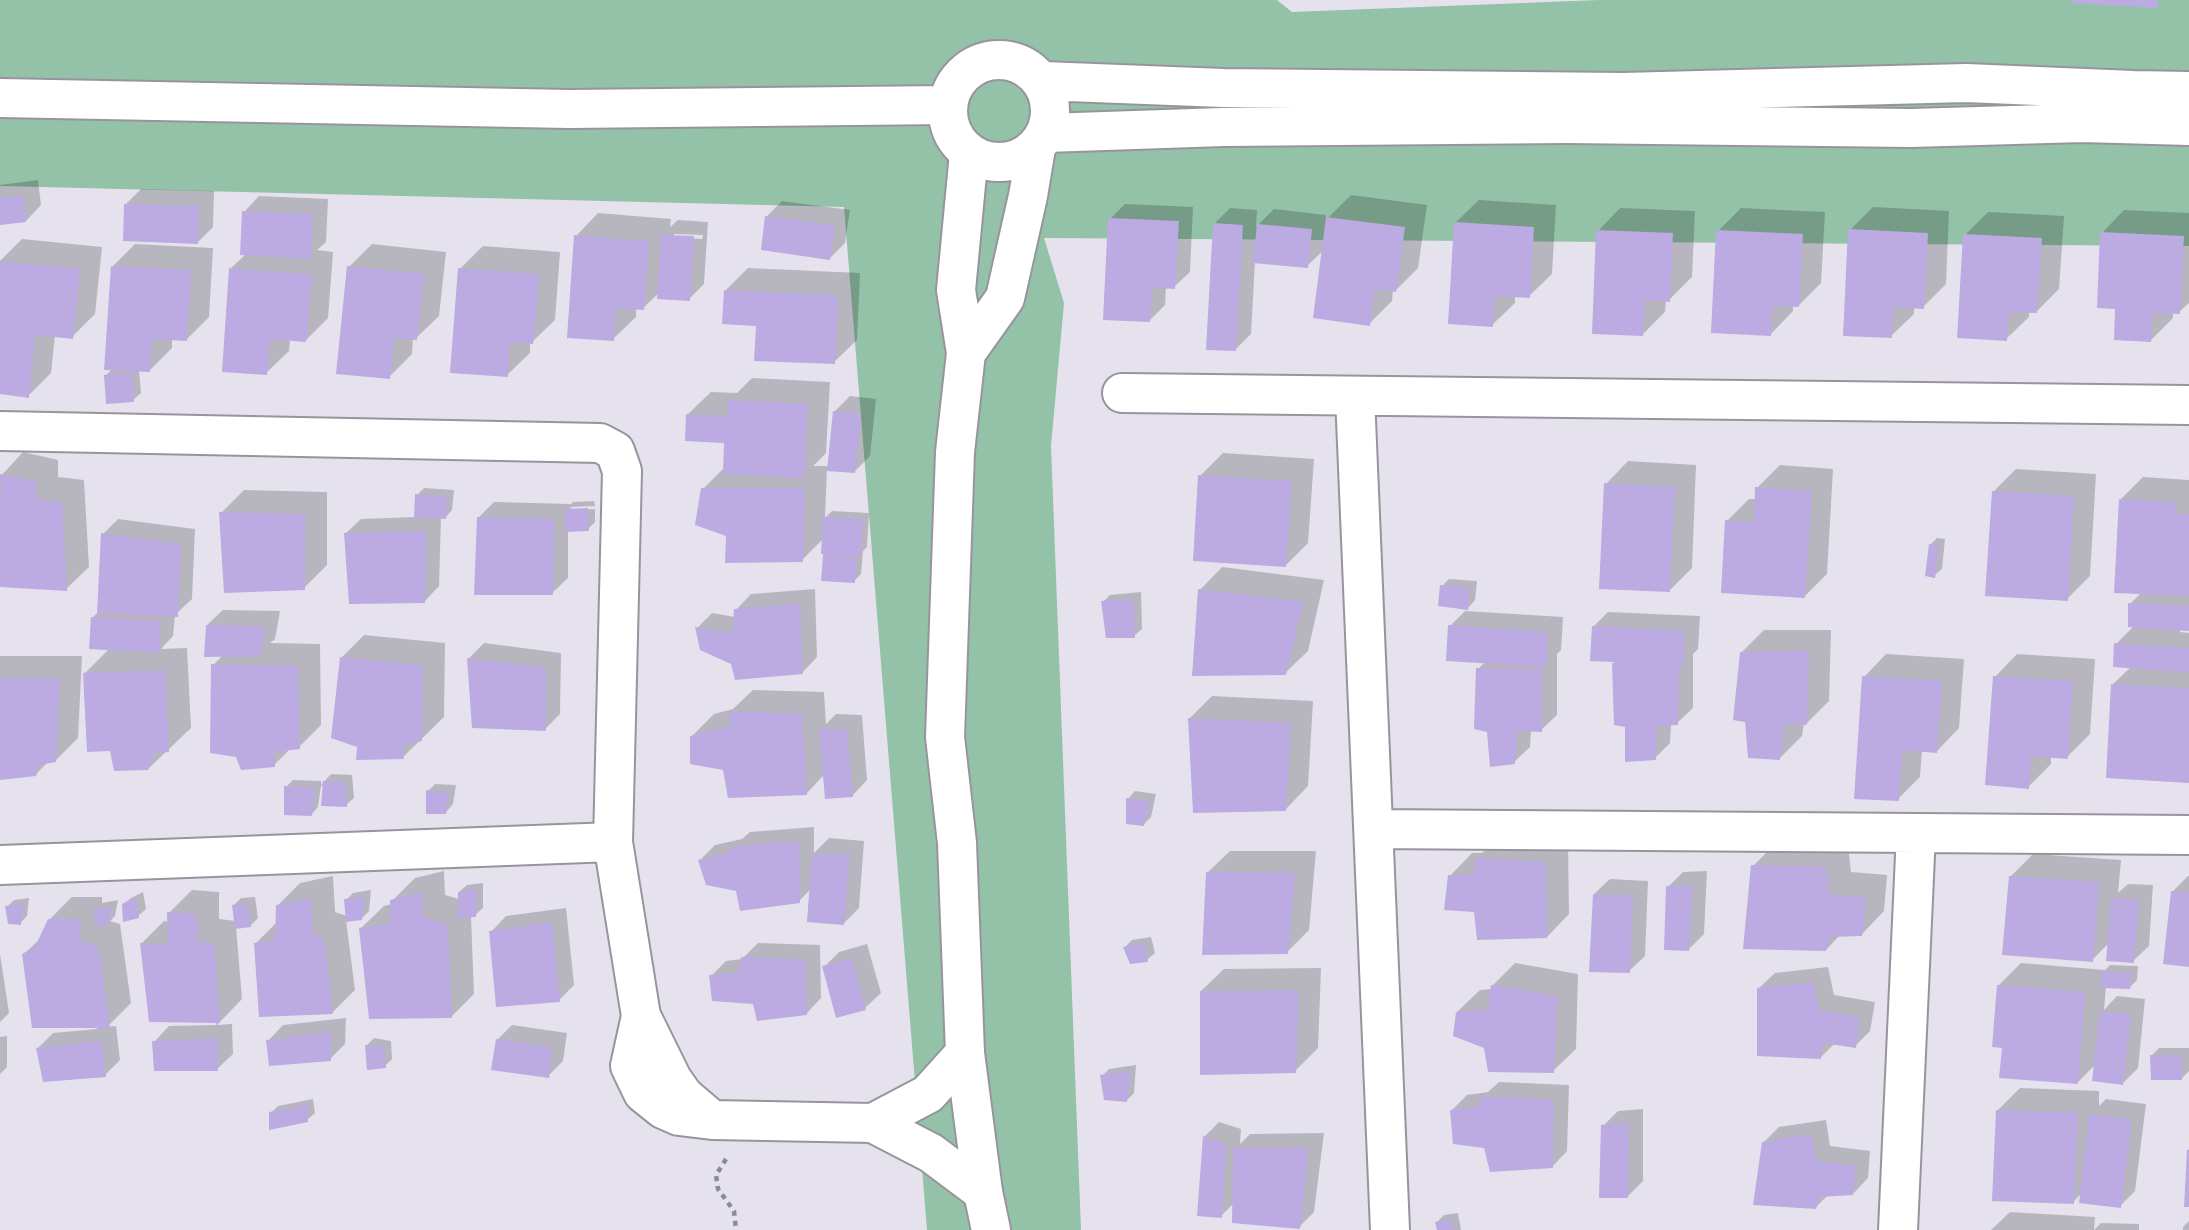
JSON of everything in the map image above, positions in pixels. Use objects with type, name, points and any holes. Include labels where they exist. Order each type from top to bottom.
[{"type":"street","points":[[966,353],[1005,298],[1041,141],[1051,116],[1050,98],[1043,81],[1030,68],[1013,61],[996,59],[978,63],[963,73],[953,88],[947,105],[949,123],[956,139],[969,153],[985,160],[1003,163],[1020,158],[1041,141],[1223,127],[1567,124],[1911,128],[2082,122],[2189,126]]},
{"type":"street","points":[[1043,81],[1223,88],[1623,92],[1966,83],[2189,91]]},
{"type":"street","points":[[0,98],[569,109],[947,105]]},
{"type":"street","points":[[969,153],[956,290],[966,353],[955,452],[945,737],[957,843],[965,1053],[983,1192],[991,1230]]},
{"type":"street","points":[[1122,393],[2189,405]]},
{"type":"street","points":[[1355,396],[1390,1230]]},
{"type":"street","points":[[0,431],[600,443],[615,451],[622,471],[613,842],[641,1016],[630,1066],[643,1093],[663,1109],[680,1116],[873,1123],[931,1153],[983,1192]]},
{"type":"street","points":[[1374,828],[2189,835]]},
{"type":"street","points":[[1898,1230],[1916,833]]},
{"type":"street","points":[[0,865],[613,842]]},
{"type":"street","points":[[873,1123],[929,1094],[965,1053]]},
{"type":"path","points":[[712,1119],[729,1143],[726,1163],[716,1175],[718,1189],[734,1211],[736,1230]]},
{"type":"green space","points":[[0,0],[1277,0],[1292,12],[1599,0],[2189,0],[2189,246],[1044,238],[1064,303],[1051,446],[1081,1230],[927,1230],[844,207],[0,186]]},
{"type":"building","points":[[2071,0],[2158,0],[2157,8],[2071,3]]},
{"type":"building","points":[[23,195],[26,222],[0,225],[0,198]]},
{"type":"building","points":[[124,204],[199,206],[198,244],[123,241]]},
{"type":"building","points":[[242,211],[313,214],[311,259],[240,255]]},
{"type":"building","points":[[765,216],[835,225],[830,260],[761,250]]},
{"type":"building","points":[[1326,217],[1405,227],[1396,292],[1375,289],[1370,326],[1313,318]]},
{"type":"building","points":[[1108,218],[1179,221],[1175,289],[1152,288],[1150,322],[1103,320]]},
{"type":"building","points":[[1454,222],[1534,227],[1530,298],[1495,296],[1493,327],[1448,324]]},
{"type":"building","points":[[1213,223],[1243,225],[1236,351],[1206,350]]},
{"type":"building","points":[[1257,224],[1312,229],[1308,268],[1253,263]]},
{"type":"building","points":[[1848,229],[1928,233],[1924,309],[1893,307],[1892,338],[1843,336]]},
{"type":"building","points":[[1596,230],[1673,233],[1670,302],[1645,300],[1643,336],[1592,334]]},
{"type":"building","points":[[1716,230],[1803,234],[1799,307],[1773,306],[1771,336],[1711,333]]},
{"type":"building","points":[[2100,232],[2184,236],[2180,314],[2152,313],[2151,342],[2114,340],[2115,309],[2097,308]]},
{"type":"building","points":[[1963,234],[2042,238],[2037,313],[2008,312],[2007,341],[1957,338]]},
{"type":"building","points":[[574,235],[649,241],[644,310],[616,308],[614,341],[567,338]]},
{"type":"building","points":[[661,235],[694,236],[690,301],[657,299]]},
{"type":"building","points":[[0,261],[80,269],[73,339],[35,335],[29,398],[0,394]]},
{"type":"building","points":[[111,266],[191,270],[187,341],[152,339],[150,372],[104,370]]},
{"type":"building","points":[[347,266],[424,274],[417,340],[394,338],[390,379],[336,374]]},
{"type":"building","points":[[229,268],[312,274],[306,342],[270,339],[267,375],[222,372]]},
{"type":"building","points":[[458,268],[539,274],[533,344],[510,342],[508,377],[450,373]]},
{"type":"building","points":[[724,290],[838,295],[835,364],[754,361],[756,326],[722,324]]},
{"type":"building","points":[[132,373],[134,402],[106,404],[104,375]]},
{"type":"building","points":[[728,400],[808,404],[804,478],[723,474],[724,443],[685,441],[686,414],[727,416]]},
{"type":"building","points":[[833,411],[861,414],[855,473],[827,471]]},
{"type":"building","points":[[0,474],[36,482],[36,499],[62,502],[67,591],[0,587]]},
{"type":"building","points":[[1198,475],[1292,481],[1286,567],[1193,561]]},
{"type":"building","points":[[1604,483],[1675,487],[1670,592],[1599,589]]},
{"type":"building","points":[[1755,487],[1812,491],[1805,598],[1721,593],[1725,520],[1754,522]]},
{"type":"building","points":[[701,488],[805,488],[803,562],[725,563],[726,536],[695,525]]},
{"type":"building","points":[[1992,491],[2074,496],[2068,601],[1985,596]]},
{"type":"building","points":[[415,494],[447,496],[446,519],[414,517]]},
{"type":"building","points":[[2119,499],[2177,502],[2176,514],[2189,515],[2189,596],[2114,593]]},
{"type":"building","points":[[588,508],[589,531],[565,532],[564,509]]},
{"type":"building","points":[[219,512],[305,514],[305,590],[224,593]]},
{"type":"building","points":[[477,517],[554,519],[553,595],[474,595]]},
{"type":"building","points":[[823,517],[863,519],[861,556],[821,554]]},
{"type":"building","points":[[426,531],[425,603],[349,604],[344,533]]},
{"type":"building","points":[[101,533],[181,544],[178,617],[97,613]]},
{"type":"building","points":[[1929,544],[1939,546],[1935,578],[1925,576]]},
{"type":"building","points":[[823,555],[856,557],[855,583],[821,581]]},
{"type":"building","points":[[1440,585],[1470,588],[1468,610],[1438,606]]},
{"type":"building","points":[[1198,589],[1303,602],[1286,675],[1192,676]]},
{"type":"building","points":[[1134,599],[1135,638],[1106,638],[1101,601]]},
{"type":"building","points":[[800,603],[803,674],[735,680],[731,664],[700,650],[695,627],[732,634],[734,609]]},
{"type":"building","points":[[2128,603],[2189,606],[2189,631],[2128,627]]},
{"type":"building","points":[[91,617],[161,621],[159,653],[89,649]]},
{"type":"building","points":[[206,625],[266,626],[260,656],[204,657]]},
{"type":"building","points":[[1448,625],[1548,632],[1546,667],[1446,661]]},
{"type":"building","points":[[1592,626],[1685,631],[1683,666],[1679,666],[1678,725],[1657,726],[1656,760],[1625,762],[1625,727],[1614,725],[1612,663],[1637,663],[1590,661]]},
{"type":"building","points":[[2114,643],[2189,648],[2189,672],[2113,667]]},
{"type":"building","points":[[1809,651],[1807,725],[1785,724],[1780,760],[1748,758],[1745,722],[1733,720],[1740,652]]},
{"type":"building","points":[[340,657],[423,665],[422,741],[403,745],[404,759],[356,760],[357,747],[331,738]]},
{"type":"building","points":[[467,658],[546,668],[546,731],[472,728]]},
{"type":"building","points":[[211,664],[298,666],[300,749],[274,752],[275,767],[241,770],[236,757],[210,753]]},
{"type":"building","points":[[1476,668],[1542,669],[1542,732],[1518,731],[1515,764],[1490,767],[1487,732],[1474,729]]},
{"type":"building","points":[[165,670],[169,752],[155,753],[148,770],[114,771],[110,751],[87,752],[83,673]]},
{"type":"building","points":[[1862,676],[1942,681],[1937,753],[1902,750],[1899,801],[1854,799]]},
{"type":"building","points":[[1993,676],[2073,681],[2068,759],[2031,756],[2029,789],[1985,785]]},
{"type":"building","points":[[0,678],[60,678],[56,762],[39,765],[36,776],[0,780]]},
{"type":"building","points":[[2111,684],[2189,688],[2189,783],[2106,778]]},
{"type":"building","points":[[729,711],[802,714],[807,795],[728,798],[723,770],[690,764],[690,736],[731,726]]},
{"type":"building","points":[[1188,718],[1291,723],[1286,811],[1193,813]]},
{"type":"building","points":[[819,729],[847,729],[853,797],[825,799]]},
{"type":"building","points":[[323,781],[346,782],[347,807],[321,806]]},
{"type":"building","points":[[284,786],[315,788],[312,816],[284,815]]},
{"type":"building","points":[[426,790],[449,792],[446,814],[426,814]]},
{"type":"building","points":[[1126,798],[1150,801],[1144,826],[1126,824]]},
{"type":"building","points":[[799,841],[800,903],[740,911],[736,891],[706,885],[698,860],[728,853],[733,846]]},
{"type":"building","points":[[812,853],[850,855],[844,925],[807,922]]},
{"type":"building","points":[[1475,858],[1546,862],[1547,938],[1477,940],[1474,912],[1444,910],[1448,875],[1474,875]]},
{"type":"building","points":[[1751,865],[1826,867],[1829,894],[1866,897],[1862,936],[1830,937],[1826,951],[1743,949]]},
{"type":"building","points":[[1206,872],[1295,873],[1288,954],[1202,955]]},
{"type":"building","points":[[2009,876],[2099,882],[2093,962],[2002,955]]},
{"type":"building","points":[[1693,885],[1689,951],[1664,950],[1666,886]]},
{"type":"building","points":[[477,889],[476,917],[458,918],[458,892]]},
{"type":"building","points":[[2171,891],[2189,893],[2189,967],[2163,964]]},
{"type":"building","points":[[422,892],[423,917],[448,925],[452,1018],[369,1019],[359,928],[391,923],[390,900]]},
{"type":"building","points":[[1593,894],[1633,895],[1630,973],[1589,972]]},
{"type":"building","points":[[136,897],[139,918],[123,922],[122,904]]},
{"type":"building","points":[[365,897],[362,920],[346,922],[344,899]]},
{"type":"building","points":[[311,898],[313,934],[324,938],[333,1014],[259,1017],[254,943],[275,941],[276,905]]},
{"type":"building","points":[[2111,898],[2139,900],[2134,963],[2106,961]]},
{"type":"building","points":[[248,903],[251,927],[235,929],[232,905]]},
{"type":"building","points":[[23,904],[21,925],[8,924],[5,906]]},
{"type":"building","points":[[111,907],[108,925],[95,926],[93,909]]},
{"type":"building","points":[[167,912],[197,914],[197,941],[214,943],[220,1023],[149,1022],[140,943],[168,945]]},
{"type":"building","points":[[48,919],[80,919],[81,941],[98,946],[110,1028],[32,1028],[22,954],[35,947]]},
{"type":"building","points":[[552,922],[560,1002],[496,1007],[489,931]]},
{"type":"building","points":[[1144,943],[1148,962],[1130,964],[1123,947]]},
{"type":"building","points":[[741,957],[805,959],[807,1015],[757,1021],[753,1004],[712,1001],[709,975],[739,972]]},
{"type":"building","points":[[852,958],[866,1010],[836,1018],[822,966]]},
{"type":"building","points":[[2101,972],[2131,972],[2130,989],[2100,988]]},
{"type":"building","points":[[1813,982],[1819,1010],[1860,1017],[1856,1048],[1823,1043],[1821,1059],[1757,1056],[1757,988]]},
{"type":"building","points":[[1491,985],[1557,996],[1554,1073],[1488,1072],[1484,1048],[1453,1036],[1456,1012],[1488,1009]]},
{"type":"building","points":[[1997,985],[2085,992],[2078,1084],[1999,1078],[2002,1048],[1992,1047]]},
{"type":"building","points":[[1299,990],[1296,1073],[1200,1075],[1200,991]]},
{"type":"building","points":[[2100,1011],[2131,1014],[2123,1085],[2092,1081]]},
{"type":"building","points":[[331,1032],[331,1061],[269,1066],[266,1040]]},
{"type":"building","points":[[218,1038],[218,1071],[154,1071],[152,1041]]},
{"type":"building","points":[[496,1039],[553,1048],[549,1078],[491,1070]]},
{"type":"building","points":[[102,1041],[106,1077],[43,1082],[36,1048]]},
{"type":"building","points":[[365,1045],[384,1048],[386,1068],[367,1070]]},
{"type":"building","points":[[2150,1055],[2182,1055],[2182,1080],[2151,1080]]},
{"type":"building","points":[[1130,1071],[1127,1102],[1104,1100],[1100,1075]]},
{"type":"building","points":[[1482,1096],[1554,1100],[1553,1168],[1490,1172],[1484,1148],[1453,1144],[1450,1110],[1479,1106]]},
{"type":"building","points":[[307,1105],[308,1122],[269,1130],[269,1112]]},
{"type":"building","points":[[1996,1110],[2078,1113],[2074,1204],[1992,1201]]},
{"type":"building","points":[[2089,1114],[2132,1119],[2121,1208],[2079,1203]]},
{"type":"building","points":[[1629,1123],[1628,1198],[1599,1198],[1601,1125]]},
{"type":"building","points":[[1811,1134],[1816,1161],[1856,1166],[1853,1195],[1820,1197],[1816,1209],[1753,1205],[1762,1142]]},
{"type":"building","points":[[1203,1136],[1226,1144],[1222,1218],[1197,1216]]},
{"type":"building","points":[[1233,1148],[1309,1148],[1300,1229],[1232,1223]]},
{"type":"building","points":[[2187,1150],[2189,1207],[2184,1207]]},
{"type":"building","points":[[1451,1219],[1453,1230],[1437,1230],[1435,1222]]}]
